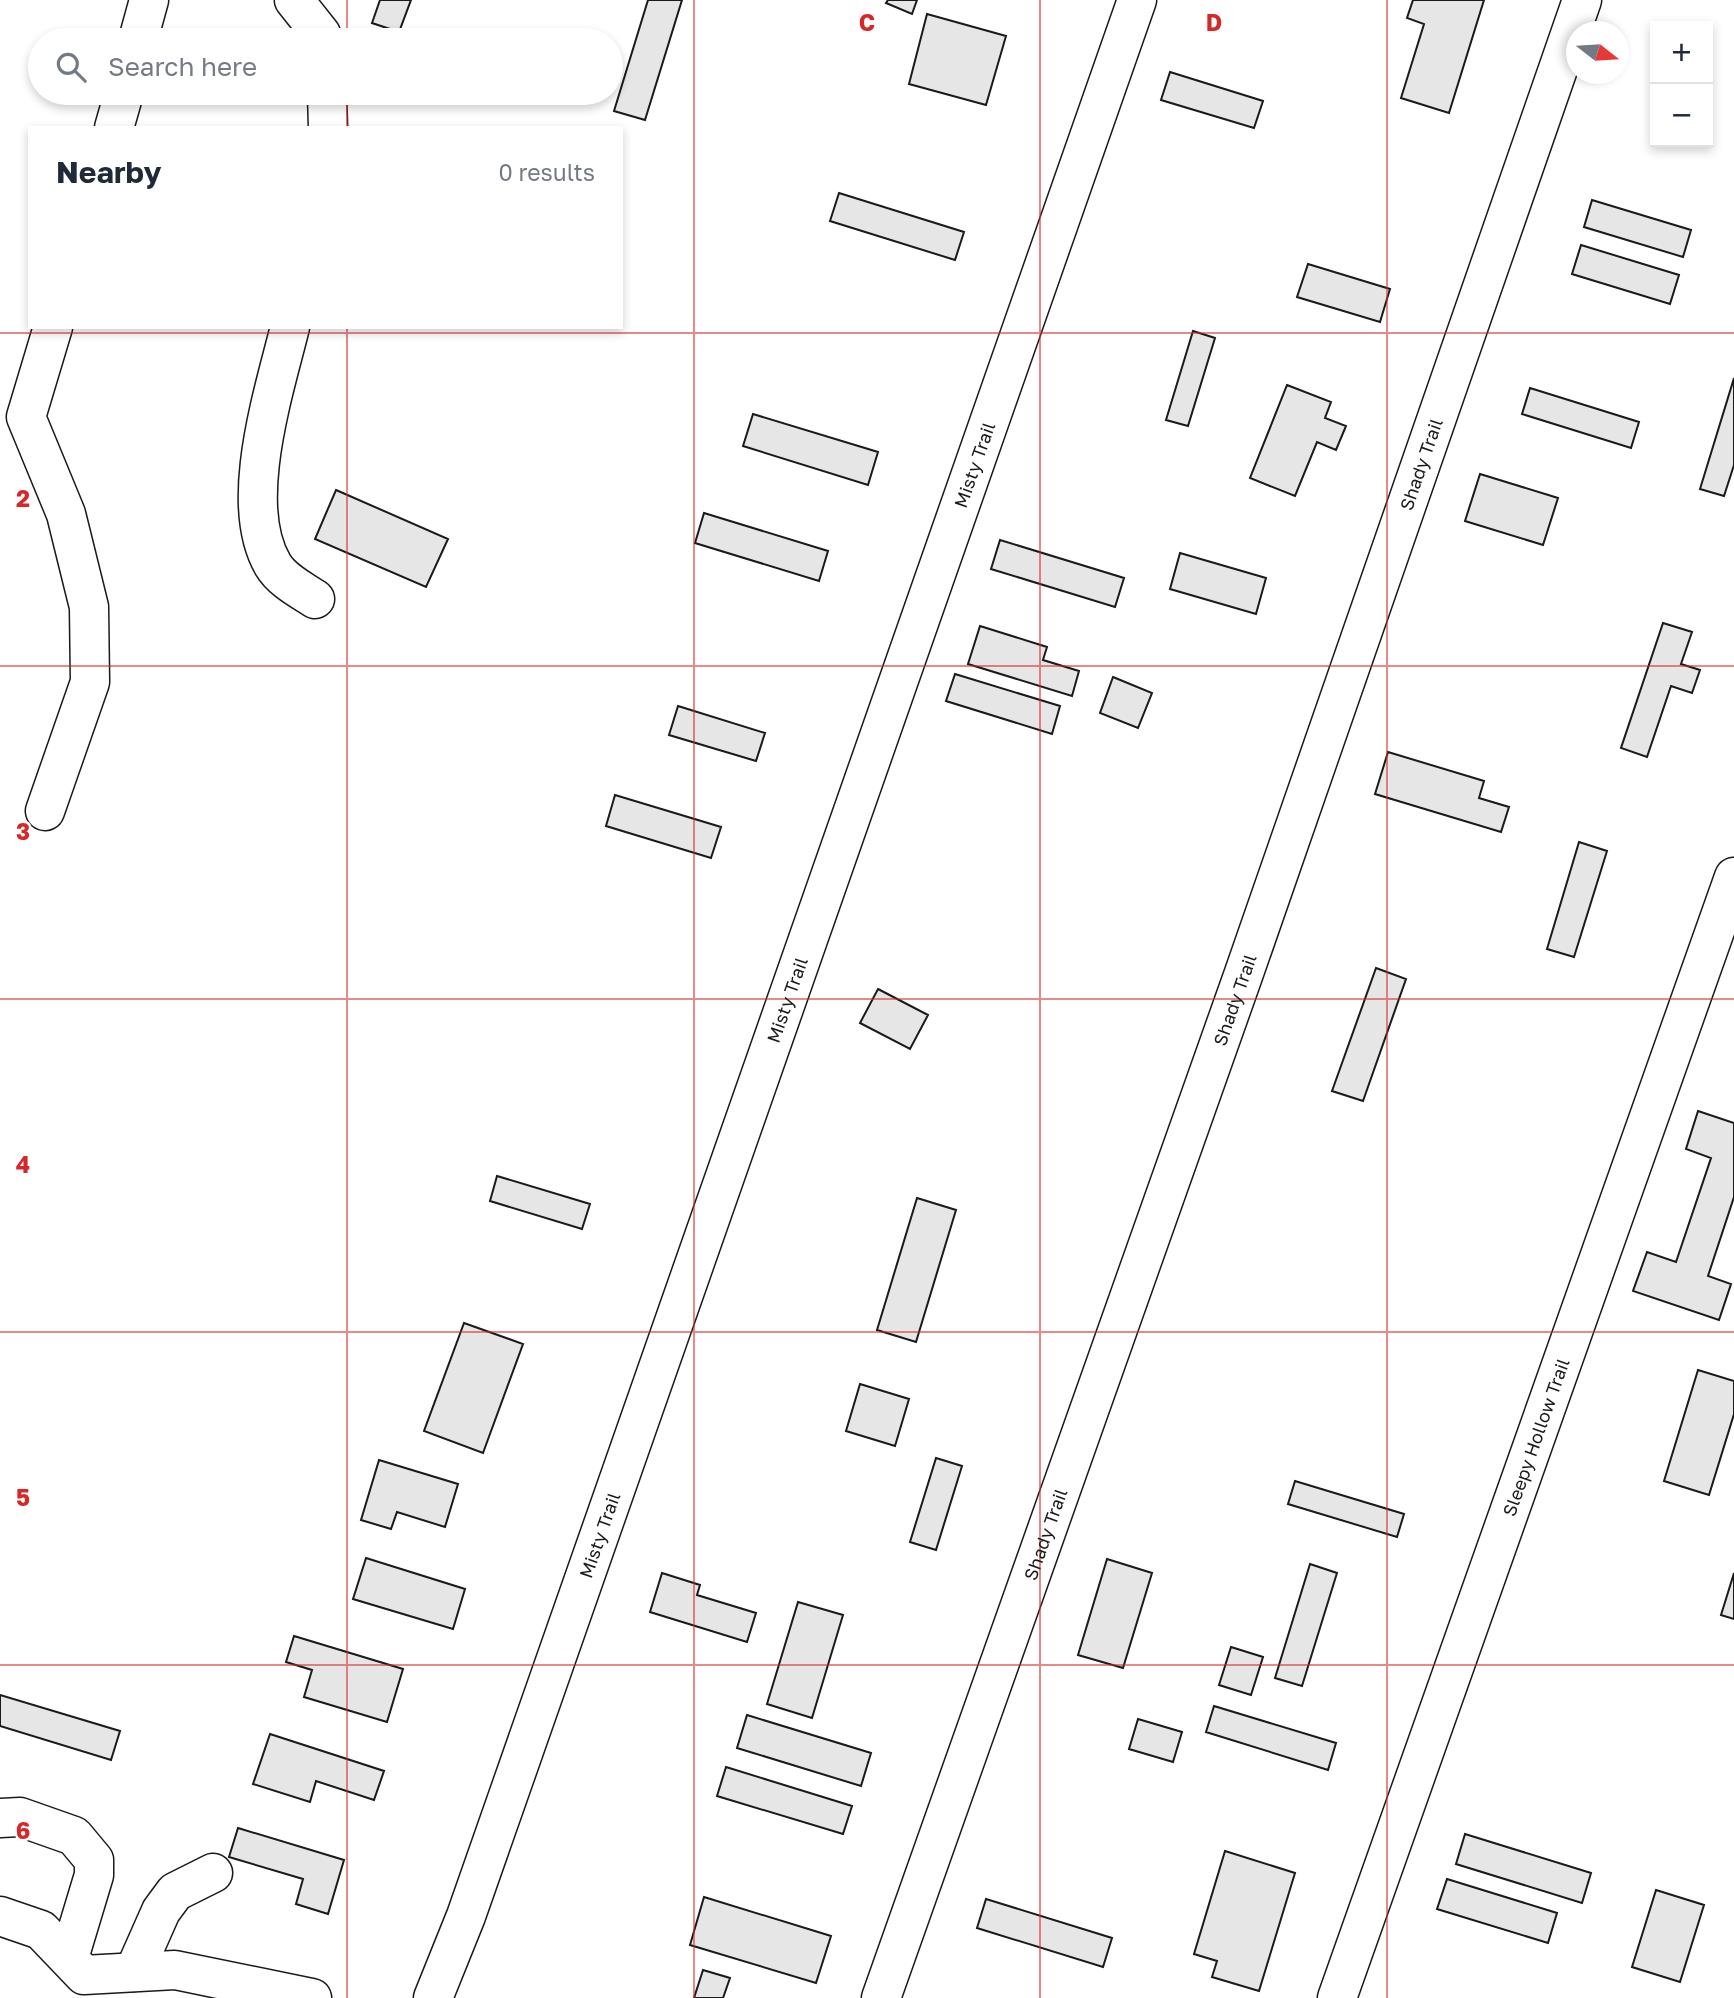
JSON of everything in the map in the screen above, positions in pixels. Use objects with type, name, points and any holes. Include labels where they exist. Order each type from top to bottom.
[{"type":"street","points":[[141,28],[149,0]]},
{"type":"street","points":[[294,0],[316,28]]},
{"type":"street","name":"Misty Trail","points":[[433,1998],[475,1889],[1137,0]]},
{"type":"street","name":"Shady Trail","points":[[881,1998],[1240,986],[1582,0]]},
{"type":"street","points":[[115,126],[121,105]]},
{"type":"street","points":[[327,105],[328,126]]},
{"type":"street","points":[[45,811],[90,682],[89,607],[66,514],[26,417],[53,329]]},
{"type":"street","points":[[290,329],[265,428],[256,514],[274,565],[294,586],[315,599]]},
{"type":"street","name":"Sleepy Hollow Trail","points":[[1337,1998],[1734,877]]},
{"type":"street","points":[[0,1818],[20,1817],[74,1836],[94,1860],[81,1977]]},
{"type":"street","points":[[134,1972],[160,1911],[175,1892],[213,1873]]},
{"type":"street","points":[[0,1916],[41,1930],[81,1977]]},
{"type":"street","points":[[81,1977],[175,1970],[312,1998]]},
{"type":"building","points":[[380,0],[411,0],[400,28],[387,28],[372,23]]},
{"type":"building","points":[[648,0],[682,0],[645,120],[614,111],[616,105],[623,105],[623,82]]},
{"type":"building","points":[[888,0],[917,0],[912,14],[886,3]]},
{"type":"building","points":[[1413,0],[1484,0],[1449,113],[1401,98],[1424,24],[1407,18]]},
{"type":"building","points":[[927,14],[1006,36],[986,105],[909,84]]},
{"type":"building","points":[[1170,72],[1263,101],[1254,128],[1161,100]]},
{"type":"building","points":[[839,193],[964,232],[955,260],[830,221]]},
{"type":"building","points":[[1592,200],[1691,230],[1683,257],[1584,227]]},
{"type":"building","points":[[1581,245],[1679,275],[1670,304],[1572,274]]},
{"type":"building","points":[[1308,264],[1390,289],[1380,322],[1297,297]]},
{"type":"building","points":[[1193,331],[1215,338],[1188,426],[1166,420]]},
{"type":"building","points":[[1734,378],[1734,465],[1724,496],[1700,489]]},
{"type":"building","points":[[1287,385],[1331,402],[1325,418],[1346,426],[1336,450],[1317,442],[1295,496],[1250,478]]},
{"type":"building","points":[[1530,388],[1639,422],[1631,448],[1522,414]]},
{"type":"building","points":[[753,414],[878,452],[868,485],[743,446]]},
{"type":"building","points":[[1480,474],[1558,498],[1543,545],[1465,521]]},
{"type":"building","points":[[336,490],[448,539],[426,587],[315,539]]},
{"type":"building","points":[[704,513],[828,551],[819,581],[695,543]]},
{"type":"building","points":[[1000,540],[1124,578],[1115,607],[991,569]]},
{"type":"building","points":[[1180,553],[1266,578],[1256,614],[1170,589]]},
{"type":"building","points":[[1663,623],[1692,632],[1681,664],[1700,670],[1692,693],[1671,686],[1647,757],[1621,748]]},
{"type":"building","points":[[980,626],[1047,647],[1043,660],[1079,671],[1072,696],[968,664]]},
{"type":"building","points":[[955,674],[1060,706],[1052,734],[946,701]]},
{"type":"building","points":[[1113,677],[1152,693],[1138,728],[1100,713]]},
{"type":"building","points":[[678,706],[765,733],[756,761],[669,735]]},
{"type":"building","points":[[1388,752],[1484,781],[1479,798],[1509,807],[1501,832],[1375,794]]},
{"type":"building","points":[[615,795],[721,827],[711,858],[606,826]]},
{"type":"building","points":[[1579,842],[1607,851],[1574,957],[1547,949]]},
{"type":"building","points":[[1376,968],[1406,979],[1363,1101],[1332,1091]]},
{"type":"building","points":[[878,989],[928,1015],[910,1049],[860,1023]]},
{"type":"building","points":[[1698,1111],[1734,1123],[1734,1197],[1708,1276],[1731,1284],[1719,1320],[1633,1291],[1647,1252],[1676,1262],[1711,1158],[1686,1149]]},
{"type":"building","points":[[497,1176],[590,1204],[582,1229],[490,1201]]},
{"type":"building","points":[[917,1198],[956,1210],[916,1342],[877,1330]]},
{"type":"building","points":[[464,1323],[523,1344],[483,1453],[424,1431]]},
{"type":"building","points":[[1698,1370],[1734,1381],[1734,1414],[1709,1495],[1664,1481]]},
{"type":"building","points":[[860,1384],[909,1399],[895,1446],[846,1431]]},
{"type":"building","points":[[936,1458],[962,1466],[936,1550],[910,1542]]},
{"type":"building","points":[[379,1460],[458,1484],[445,1527],[397,1512],[391,1529],[361,1520]]},
{"type":"building","points":[[1295,1481],[1404,1514],[1397,1537],[1288,1504]]},
{"type":"building","points":[[366,1558],[465,1589],[453,1629],[353,1599]]},
{"type":"building","points":[[1107,1559],[1152,1573],[1123,1668],[1078,1655]]},
{"type":"building","points":[[1310,1564],[1337,1573],[1302,1686],[1275,1678]]},
{"type":"building","points":[[662,1573],[700,1585],[697,1595],[756,1613],[747,1642],[650,1612]]},
{"type":"building","points":[[1734,1573],[1734,1619],[1721,1615]]},
{"type":"building","points":[[798,1602],[843,1615],[812,1718],[767,1704]]},
{"type":"building","points":[[294,1636],[403,1669],[387,1722],[304,1697],[312,1670],[286,1662]]},
{"type":"building","points":[[1231,1647],[1263,1657],[1251,1695],[1219,1685]]},
{"type":"building","points":[[0,1695],[120,1731],[111,1760],[0,1726]]},
{"type":"building","points":[[1214,1706],[1336,1743],[1328,1770],[1206,1732]]},
{"type":"building","points":[[747,1715],[871,1753],[861,1786],[737,1748]]},
{"type":"building","points":[[1138,1719],[1182,1732],[1173,1762],[1129,1749]]},
{"type":"building","points":[[270,1734],[384,1771],[374,1800],[316,1781],[310,1802],[253,1784]]},
{"type":"building","points":[[726,1767],[852,1806],[843,1834],[717,1796]]},
{"type":"building","points":[[238,1828],[344,1860],[328,1914],[296,1904],[303,1879],[229,1857]]},
{"type":"building","points":[[1465,1834],[1591,1873],[1582,1903],[1456,1864]]},
{"type":"building","points":[[1225,1851],[1295,1873],[1259,1991],[1212,1977],[1217,1961],[1194,1954]]},
{"type":"building","points":[[1447,1879],[1557,1913],[1548,1943],[1437,1909]]},
{"type":"building","points":[[1656,1890],[1704,1905],[1680,1982],[1632,1967]]},
{"type":"building","points":[[704,1897],[831,1936],[816,1983],[690,1945]]},
{"type":"building","points":[[986,1899],[1112,1938],[1103,1967],[977,1928]]},
{"type":"building","points":[[703,1970],[730,1978],[723,1998],[694,1998]]}]
